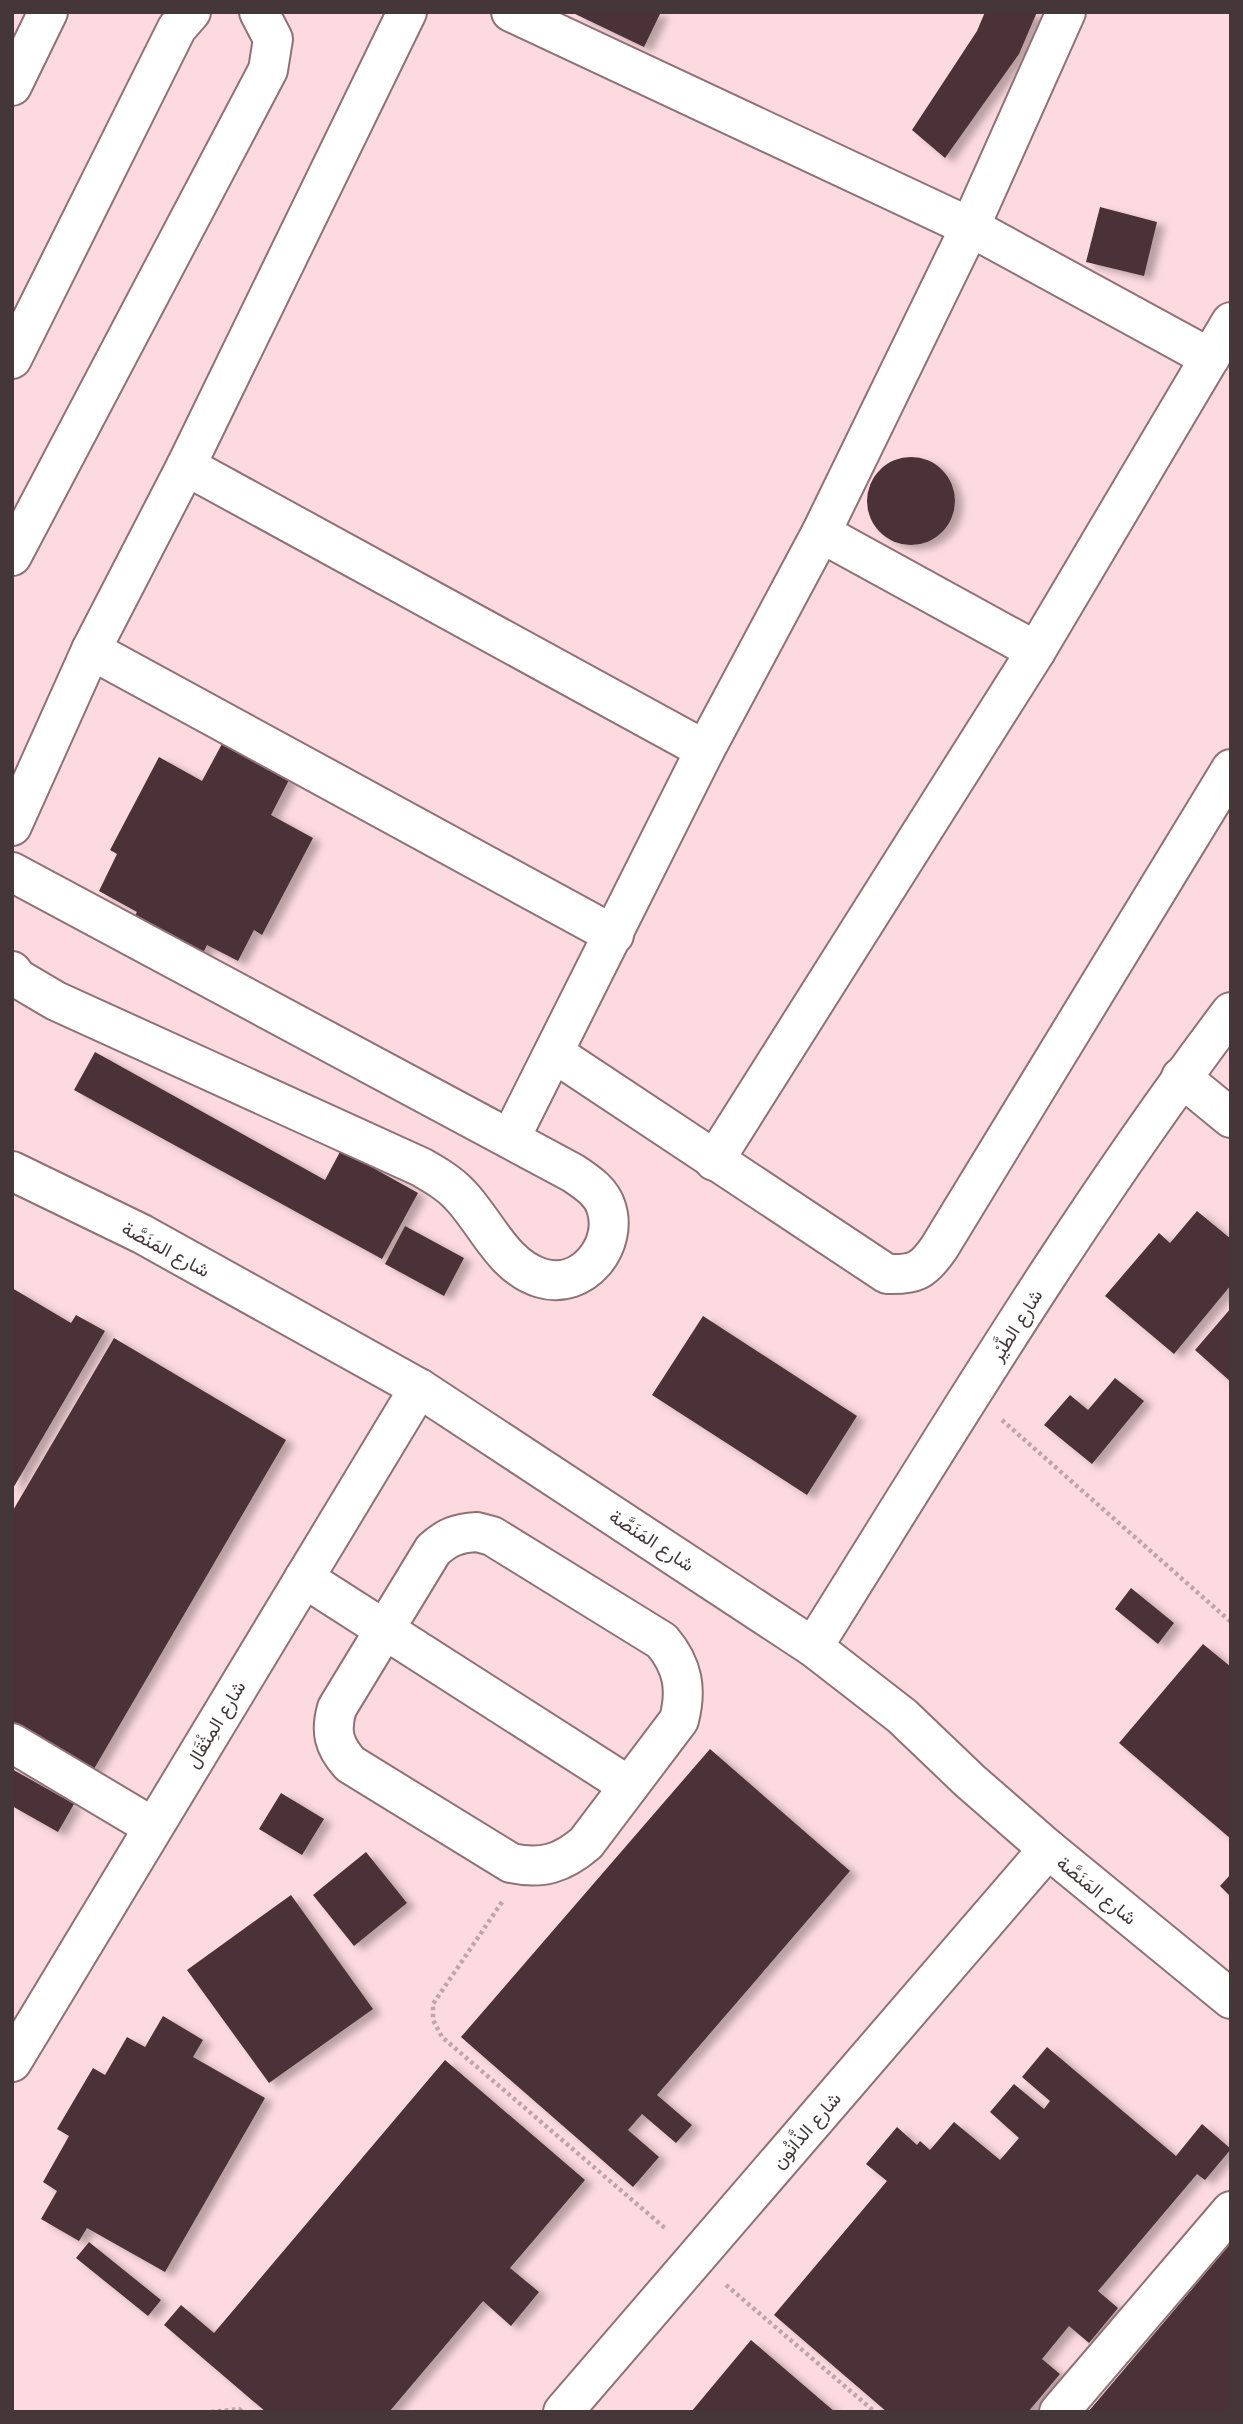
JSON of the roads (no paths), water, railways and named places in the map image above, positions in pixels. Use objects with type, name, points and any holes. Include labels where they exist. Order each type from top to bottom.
[{"type":"street","points":[[12,86],[48,12]]},
{"type":"street","points":[[12,359],[177,28],[191,12]]},
{"type":"street","points":[[12,556],[268,70],[273,39],[258,12]]},
{"type":"street","points":[[12,826],[91,650],[186,466],[407,12]]},
{"type":"street","points":[[511,12],[970,227],[1209,358]]},
{"type":"street","points":[[510,1139],[705,750],[821,533],[970,227],[1066,12]]},
{"type":"street","points":[[715,1161],[1036,651],[1231,322]]},
{"type":"street","points":[[186,466],[705,750]]},
{"type":"street","points":[[821,533],[1036,651]]},
{"type":"street","points":[[91,650],[614,935]]},
{"type":"street","points":[[554,1053],[887,1274],[908,1275],[927,1265],[1231,769]]},
{"type":"street","points":[[12,872],[510,1139],[592,1186],[606,1206],[610,1229],[603,1251],[588,1269],[567,1280],[543,1279],[522,1269],[460,1196],[442,1179],[56,1001],[17,978],[12,971]]},
{"type":"street","name":"شارع الطَّيْر","points":[[813,1647],[1087,1213],[1181,1077],[1231,1012]]},
{"type":"street","points":[[1181,1077],[1231,1118]]},
{"type":"street","name":"شارع المَنَصَّة","points":[[12,1171],[142,1234],[419,1388],[813,1647],[901,1716],[1048,1849],[1231,1999]]},
{"type":"street","name":"شارع المِثْقَال","points":[[12,2062],[419,1388]]},
{"type":"street","points":[[477,1532],[492,1536],[662,1641],[680,1667],[684,1682],[684,1701],[679,1720],[629,1786],[586,1843],[572,1855],[541,1867],[526,1867],[512,1863],[350,1764],[340,1753],[333,1731],[337,1708],[433,1550],[445,1539],[460,1533],[477,1532]]},
{"type":"street","points":[[304,1578],[629,1786]]},
{"type":"street","points":[[12,1743],[153,1827]]},
{"type":"street","name":"شارع الذَّانُون","points":[[563,2412],[1048,1849]]},
{"type":"street","points":[[1059,2412],[1231,2211]]}]
